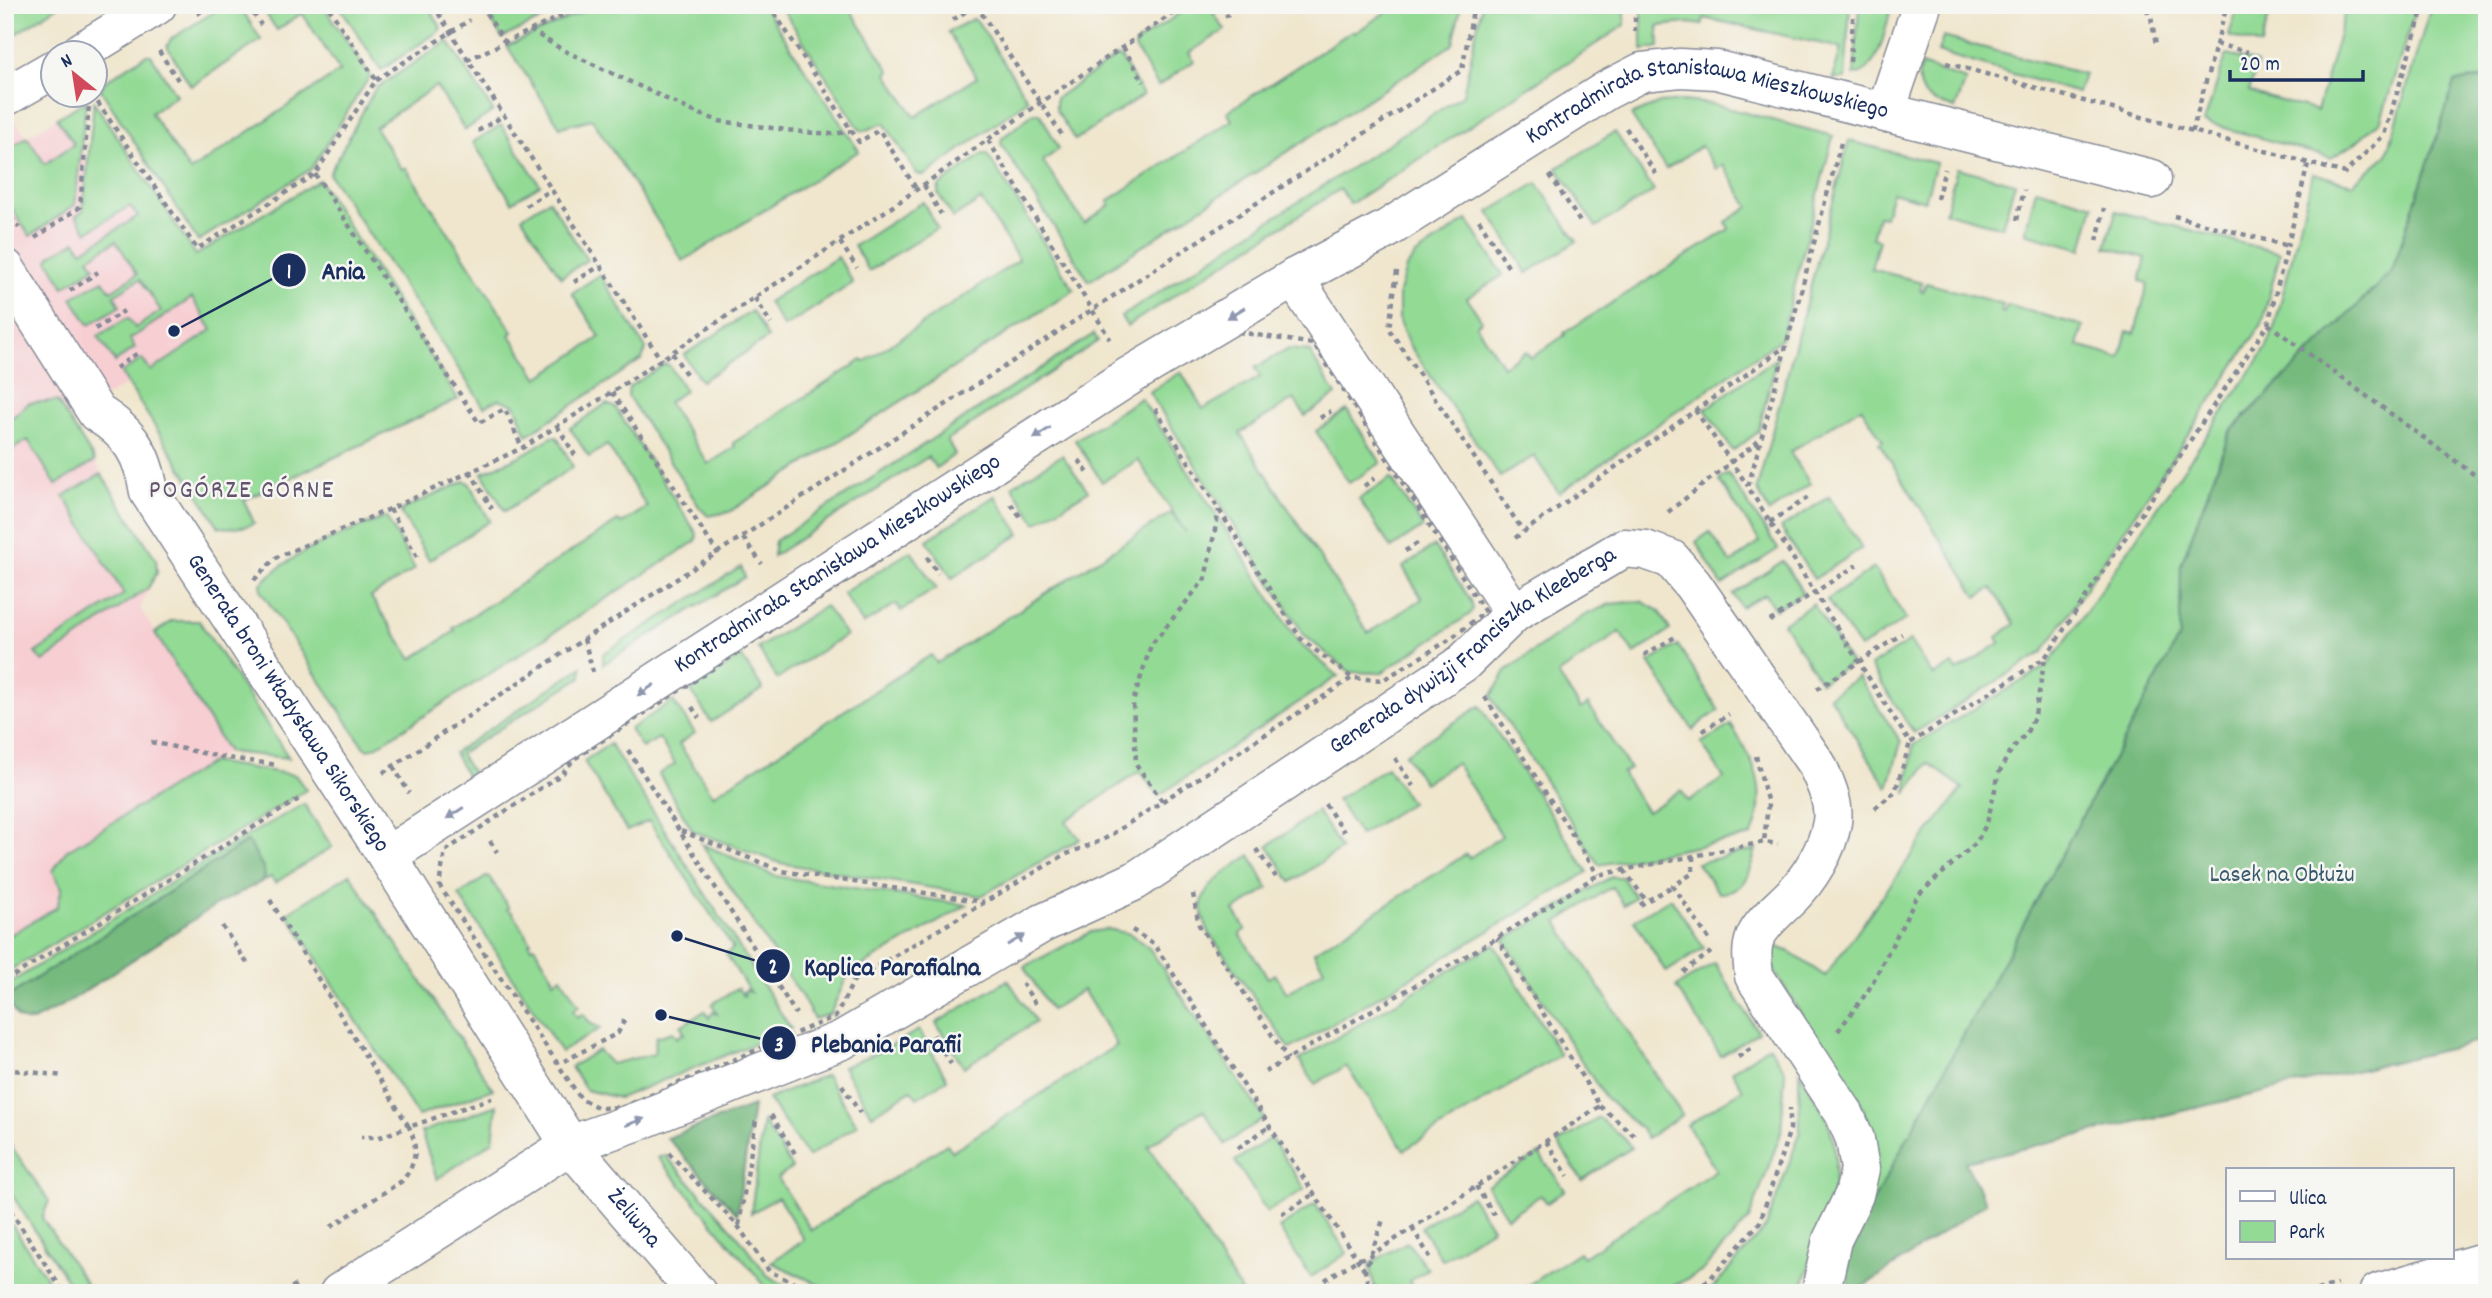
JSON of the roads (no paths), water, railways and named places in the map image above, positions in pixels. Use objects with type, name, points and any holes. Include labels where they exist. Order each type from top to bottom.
[{"type":"street","points":[[1868,109],[1906,52],[1922,5]]},
{"type":"street","points":[[108,42],[155,24]]},
{"type":"street","name":"Kontradmirała Stanisława Mieszkowskiego","points":[[387,856],[611,723],[1294,278],[1387,229],[1607,90],[1642,72],[1680,68],[1717,70],[2152,180]]},
{"type":"street","points":[[5,97],[38,78]]},
{"type":"street","name":"Generała broni Władysława Sikorskiego","points":[[17,256],[97,413],[118,426],[134,446],[145,468],[149,492],[387,856],[570,1145]]},
{"type":"street","points":[[1294,278],[1472,570],[1514,613]]},
{"type":"street","name":"Generała dywizji Franciszka Kleeberga","points":[[339,1293],[570,1145],[638,1121],[761,1084],[1043,923],[1136,881],[1467,663],[1514,613],[1623,548],[1645,550],[1671,559],[1693,585],[1735,645],[1817,765],[1828,787],[1833,820],[1821,852],[1793,895],[1771,916],[1755,938],[1751,954],[1754,975],[1844,1113],[1855,1139],[1860,1169],[1854,1195],[1832,1240],[1823,1281],[1825,1293]]},
{"type":"street","name":"Żeliwna","points":[[570,1145],[697,1293]]},
{"type":"street","points":[[2378,1293],[2487,1261]]},
{"type":"place","name":"Ania","points":[[174,331]]},
{"type":"place","name":"Kaplica Parafialna","points":[[677,936]]},
{"type":"place","name":"Plebania Parafii","points":[[661,1015]]},
{"type":"district","name":"POGÓRZE GÓRNE","points":[[242,491]]},
{"type":"park label","name":"Lasek na Obłużu","points":[[2282,876]]}]
